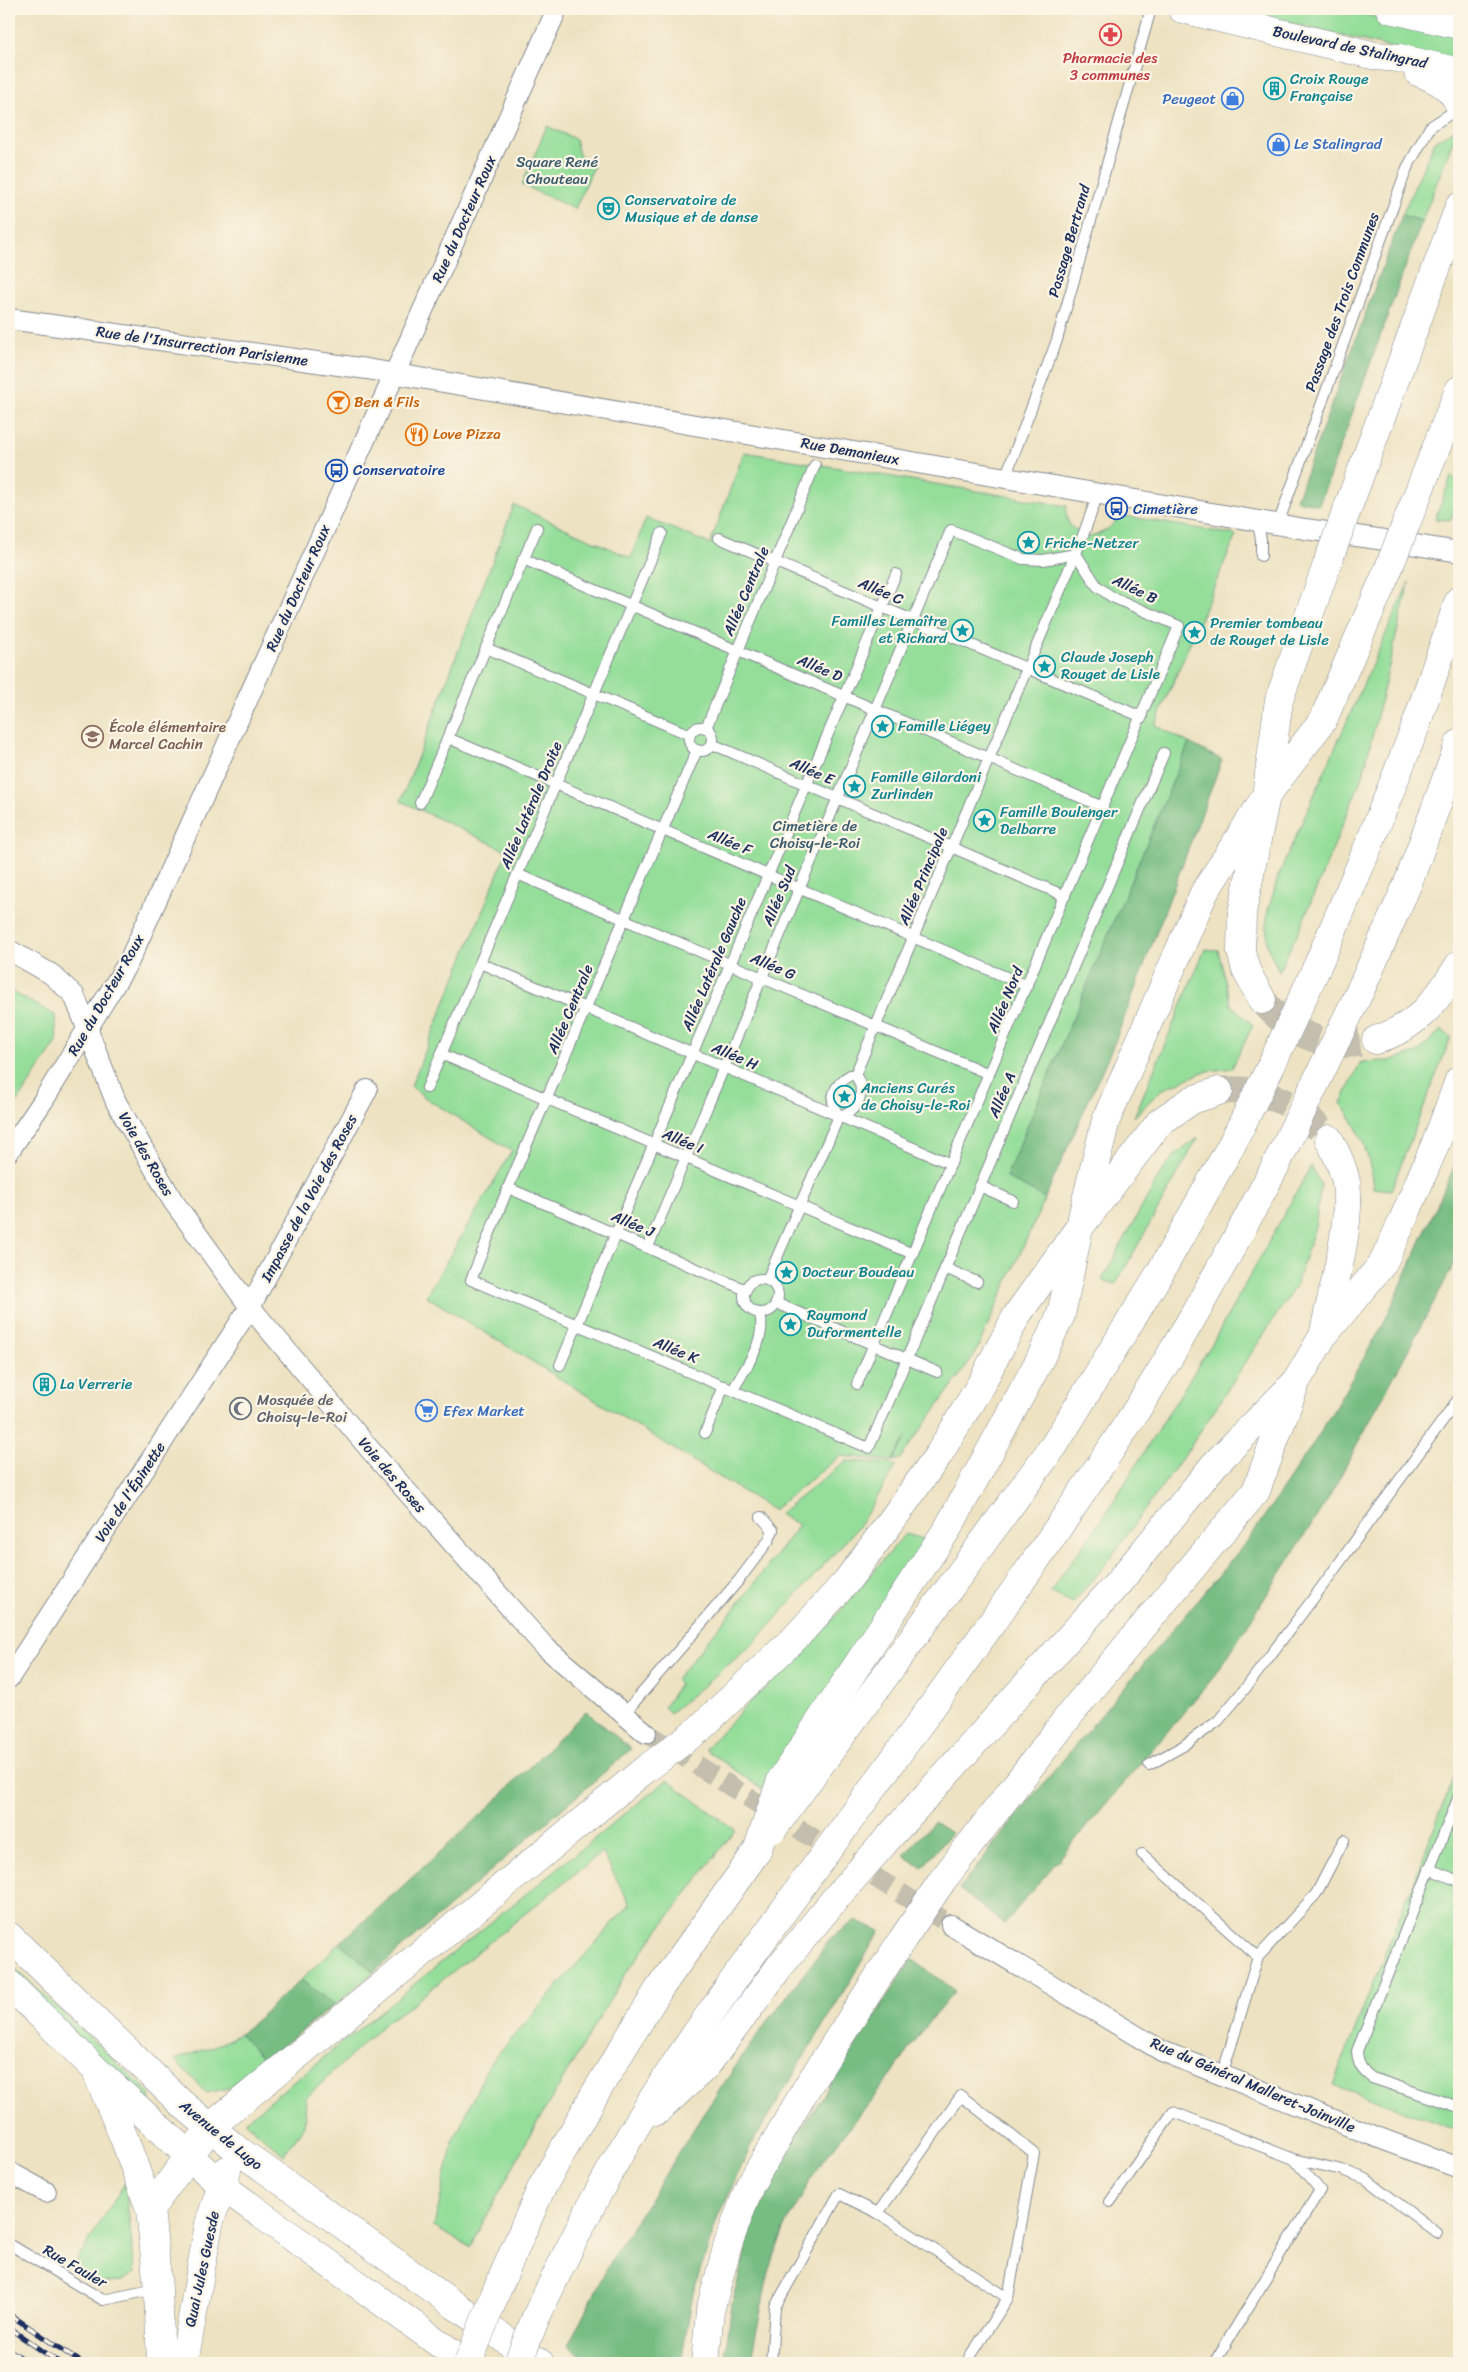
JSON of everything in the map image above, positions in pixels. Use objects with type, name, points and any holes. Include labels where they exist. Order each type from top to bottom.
[{"type":"main road","name":"Boulevard de Stalingrad","points":[[1182,9],[1376,56],[1399,58],[1459,72]]},
{"type":"main road","points":[[1390,9],[1459,25]]},
{"type":"main road","points":[[1399,58],[1417,71],[1442,83],[1455,94],[1459,104]]},
{"type":"main road","points":[[1262,1000],[1253,988],[1241,951],[1242,913],[1266,796],[1279,700],[1346,510],[1458,205]]},
{"type":"main road","points":[[9,1984],[94,2068],[222,2186],[433,2341],[467,2363],[541,2189],[596,2092],[659,1989],[757,1851],[790,1786],[948,1528],[1038,1363],[1061,1316],[1079,1228],[1106,1120],[1200,902],[1266,796],[1323,720],[1388,570],[1459,390]]},
{"type":"main road","points":[[790,1786],[1055,1444],[1161,1271],[1232,1144],[1316,969],[1366,852],[1415,728],[1459,600]]},
{"type":"main road","points":[[518,2363],[536,2318],[579,2226],[630,2136],[702,2024],[984,1635],[1124,1430],[1207,1292],[1276,1165],[1360,991],[1408,883],[1459,744]]},
{"type":"main road","points":[[1376,1040],[1399,1032],[1430,1008],[1459,965]]},
{"type":"main road","points":[[704,2363],[710,2311],[728,2244],[750,2186],[809,2084],[942,1881],[1072,1712],[1256,1491],[1296,1382],[1323,1336],[1383,1263],[1426,1166],[1459,1080]]},
{"type":"main road","points":[[150,2209],[210,2127],[642,1772],[699,1729],[797,1636],[846,1582],[939,1454],[982,1384],[1017,1315],[1079,1228],[1160,1122],[1192,1100],[1219,1091]]},
{"type":"main road","points":[[1323,1336],[1345,1228],[1347,1201],[1346,1181],[1339,1159],[1328,1139]]},
{"type":"main road","points":[[630,2136],[706,2066],[780,1966],[835,1899],[1119,1582],[1214,1465],[1296,1382]]},
{"type":"main road","name":"Avenue de Lugo","points":[[9,1936],[167,2089],[210,2127],[456,2306],[540,2363]]},
{"type":"main road","name":"Quai Jules Guesde","points":[[94,2068],[122,2133],[150,2209],[158,2288],[161,2363]]},
{"type":"main road","name":"Quai Jules Guesde","points":[[184,2363],[209,2224],[234,2146]]},
{"type":"street","name":"Rue du Docteur Roux","points":[[9,1151],[129,961],[395,374],[557,9]]},
{"type":"street","name":"Rue de l'Insurrection Parisienne","points":[[9,319],[395,374]]},
{"type":"street","name":"Rue Demanieux","points":[[395,374],[1305,529],[1459,552]]},
{"type":"street","name":"Voie des Roses","points":[[9,950],[51,974],[74,995],[113,1096],[173,1201],[250,1307],[378,1459],[545,1647],[646,1733]]},
{"type":"street","name":"Impasse de la Voie des Roses","points":[[250,1307],[367,1090]]},
{"type":"street","name":"Voie de l'Épinette","points":[[9,1678],[250,1307]]},
{"type":"street","name":"Rue du Général Malleret-Joinville","points":[[950,1925],[1162,2051],[1459,2168]]},
{"type":"street","points":[[9,2172],[46,2192]]},
{"type":"lane","name":"Passage Bertrand","points":[[1005,478],[1057,340],[1151,9]]},
{"type":"lane","name":"Passage des Trois Communes","points":[[1278,524],[1407,168],[1430,127],[1459,108]]},
{"type":"lane","name":"Allée Centrale","points":[[706,728],[816,465]]},
{"type":"lane","name":"Allée Principale","points":[[839,1116],[834,1110],[832,1098],[840,1083],[855,1074],[1076,554],[1098,494]]},
{"type":"lane","points":[[1257,520],[1261,539],[1260,556]]},
{"type":"lane","points":[[420,803],[537,528]]},
{"type":"lane","name":"Allée Sud","points":[[648,1247],[951,530],[1024,559],[1043,560],[1076,554]]},
{"type":"lane","name":"Allée Latérale Droite","points":[[427,1088],[662,533]]},
{"type":"lane","name":"Allée C","points":[[719,538],[1142,717]]},
{"type":"lane","name":"Allée B","points":[[1076,554],[1097,586],[1112,597],[1179,626]]},
{"type":"lane","name":"Allée D","points":[[524,559],[1104,807]]},
{"type":"lane","name":"Allée Latérale Gauche","points":[[560,1365],[896,574]]},
{"type":"lane","name":"Allée Nord","points":[[857,1384],[1104,807],[1179,626]]},
{"type":"lane","points":[[486,648],[690,735]]},
{"type":"lane","points":[[706,728],[713,737],[712,744],[707,750],[697,750],[689,742],[690,735],[695,729],[706,728]]},
{"type":"lane","name":"Allée F","points":[[448,738],[1027,986]]},
{"type":"lane","name":"Allée E","points":[[712,744],[1065,896]]},
{"type":"lane","name":"Allée Centrale","points":[[471,1280],[508,1188],[548,1100],[697,750]]},
{"type":"lane","name":"Allée A","points":[[869,1448],[1164,753]]},
{"type":"lane","name":"Allée G","points":[[518,874],[989,1074]]},
{"type":"lane","name":"Allée H","points":[[480,963],[951,1164]]},
{"type":"lane","name":"Allée I","points":[[441,1054],[913,1254]]},
{"type":"lane","points":[[767,1280],[839,1116],[851,1111],[859,1099],[862,1090],[855,1074]]},
{"type":"lane","points":[[980,1186],[1013,1201]]},
{"type":"lane","name":"Allée J","points":[[508,1188],[746,1290]]},
{"type":"lane","points":[[945,1268],[977,1282]]},
{"type":"lane","name":"Allée K","points":[[471,1280],[869,1448]]},
{"type":"lane","points":[[757,1280],[767,1280],[776,1287],[778,1292],[776,1303],[770,1310],[760,1313],[755,1312],[747,1305],[745,1300],[746,1290],[757,1280]]},
{"type":"lane","points":[[776,1303],[937,1372]]},
{"type":"lane","points":[[705,1433],[728,1388],[762,1335],[760,1313]]},
{"type":"lane","points":[[1149,1765],[1183,1746],[1218,1721],[1248,1685],[1318,1592],[1459,1398]]},
{"type":"lane","points":[[624,1714],[739,1580],[769,1540],[773,1530],[761,1517]]},
{"type":"lane","points":[[1459,1796],[1357,2051],[1362,2071],[1372,2078],[1459,2107]]},
{"type":"lane","points":[[1222,2075],[1258,1957],[1316,1894],[1344,1840]]},
{"type":"lane","points":[[1142,1854],[1258,1957]]},
{"type":"lane","points":[[1429,1869],[1459,1881]]},
{"type":"lane","points":[[878,2213],[961,2096],[1034,2153],[1008,2298],[966,2363]]},
{"type":"lane","points":[[1110,2202],[1173,2112],[1294,2159],[1342,2170],[1366,2179],[1437,2233]]},
{"type":"lane","points":[[1214,2363],[1320,2190],[1294,2159]]},
{"type":"lane","points":[[771,2363],[775,2306],[839,2194],[878,2213],[1008,2298]]},
{"type":"lane","name":"Rue Fauler","points":[[9,2244],[103,2300],[158,2288]]},
{"type":"green space","points":[[1232,9],[1339,9],[1459,36],[1459,64]]},
{"type":"green space","name":"Square René Chouteau","points":[[547,126],[575,139],[579,155],[594,166],[575,209],[522,185]]},
{"type":"green space","points":[[1458,128],[1422,221],[1402,215],[1435,141]]},
{"type":"green space","points":[[1402,215],[1422,221],[1319,505],[1296,500]]},
{"type":"green space","name":"Cimetière de Choisy-le-Roi","points":[[744,452],[1067,506],[1067,518],[1071,526],[1090,537],[1107,529],[1119,515],[1236,535],[1155,725],[1189,743],[1006,1177],[1045,1198],[975,1354],[900,1459],[893,1461],[906,1437],[892,1461],[840,1456],[773,1510],[426,1296],[512,1151],[427,1099],[411,1086],[507,851],[401,801],[514,505],[631,558],[646,518],[710,544]]},
{"type":"green space","points":[[1451,477],[1459,479],[1459,495],[1451,520],[1435,519]]},
{"type":"green space","points":[[1409,582],[1363,775],[1301,926],[1279,971],[1267,946],[1267,914],[1279,874]]},
{"type":"green space","points":[[1189,743],[1222,760],[1116,1039],[1045,1198],[1006,1177]]},
{"type":"green space","points":[[1205,949],[1218,950],[1231,1005],[1253,1025],[1232,1068],[1203,1072],[1161,1090],[1134,1117]]},
{"type":"green space","points":[[9,990],[55,1015],[57,1042],[9,1114]]},
{"type":"green space","points":[[1441,1030],[1451,1037],[1391,1190],[1373,1188],[1367,1153],[1354,1124],[1341,1103],[1361,1062],[1388,1061],[1417,1053]]},
{"type":"green space","points":[[1198,1138],[1116,1284],[1102,1280],[1159,1176],[1175,1155]]},
{"type":"green space","points":[[1459,1156],[1459,1248],[1450,1272],[1329,1497],[1217,1673],[1004,1924],[959,1889],[1027,1803],[1249,1539],[1319,1435],[1383,1325]]},
{"type":"green space","points":[[1311,1166],[1321,1185],[1315,1227],[1296,1285],[1190,1447],[1103,1568],[1073,1603],[1050,1592],[1108,1510],[1213,1342]]},
{"type":"green space","points":[[846,1461],[890,1463],[896,1467],[859,1526],[752,1645],[670,1713],[664,1707],[679,1685],[676,1679],[744,1597],[799,1525],[779,1514]]},
{"type":"green space","points":[[905,1534],[928,1540],[762,1789],[705,1749],[749,1703],[812,1644]]},
{"type":"green space","points":[[586,1711],[631,1749],[374,1972],[340,1943],[483,1813]]},
{"type":"green space","points":[[1459,1765],[1459,2131],[1333,2085]]},
{"type":"green space","points":[[667,1780],[735,1830],[626,1973],[531,2133],[470,2247],[434,2227],[453,2142],[489,2064],[630,1904],[602,1852],[411,2005],[385,2023],[306,2098],[304,2126],[284,2155],[245,2121]]},
{"type":"green space","points":[[934,1822],[951,1833],[922,1868],[904,1855]]},
{"type":"green space","points":[[856,1920],[880,1931],[753,2142],[718,2217],[693,2293],[681,2363],[591,2363],[568,2345],[612,2259],[702,2116],[752,2042],[832,1937]]},
{"type":"green space","points":[[340,1943],[374,1972],[335,2005],[301,1980]]},
{"type":"green space","points":[[912,1959],[955,1991],[919,2034],[892,2074],[818,2167],[784,2229],[769,2271],[750,2363],[724,2363],[732,2303],[753,2222],[796,2137]]},
{"type":"green space","points":[[9,1963],[151,2094],[149,2105],[9,1975]]},
{"type":"green space","points":[[301,1980],[335,2005],[264,2060],[240,2034]]},
{"type":"green space","points":[[240,2034],[264,2060],[229,2088],[207,2093],[175,2060],[222,2043]]},
{"type":"green space","points":[[125,2183],[135,2273],[122,2281],[97,2283],[72,2268]]},
{"type":"tunnel","points":[[1262,1000],[1286,1023],[1299,1032],[1313,1038],[1343,1044],[1376,1040]]},
{"type":"tunnel","points":[[1219,1091],[1251,1091],[1280,1100],[1306,1116],[1329,1139]]},
{"type":"tunnel","points":[[646,1733],[951,1925]]},
{"type":"railway","points":[[9,2314],[82,2363]]},
{"type":"railway","points":[[9,2328],[60,2363]]},
{"type":"railway","points":[[9,2350],[29,2363]]},
{"type":"place","name":"Pharmacie des 3 communes","points":[[1110,35]]},
{"type":"place","name":"Croix Rouge Française","points":[[1274,88]]},
{"type":"place","name":"Peugeot","points":[[1232,99]]},
{"type":"place","name":"Le Stalingrad","points":[[1278,144]]},
{"type":"place","name":"Conservatoire de Musique et de danse","points":[[609,209]]},
{"type":"place","name":"Ben & Fils","points":[[338,402]]},
{"type":"place","name":"Love Pizza","points":[[417,434]]},
{"type":"place","name":"Conservatoire","points":[[337,470]]},
{"type":"place","name":"Cimetière","points":[[1117,509]]},
{"type":"place","name":"Friche-Netzer","points":[[1029,543]]},
{"type":"place","name":"Familles Lemaître et Richard","points":[[963,630]]},
{"type":"place","name":"Premier tombeau de Rouget de Lisle","points":[[1194,632]]},
{"type":"place","name":"Claude Joseph Rouget de Lisle","points":[[1045,666]]},
{"type":"place","name":"Famille Liégey","points":[[882,726]]},
{"type":"place","name":"École élémentaire Marcel Cachin","points":[[93,736]]},
{"type":"place","name":"Famille Gilardoni Zurlinden","points":[[855,786]]},
{"type":"place","name":"Famille Boulenger Delbarre","points":[[984,821]]},
{"type":"place","name":"Anciens Curés de Choisy-le-Roi","points":[[845,1097]]},
{"type":"place","name":"Docteur Boudeau","points":[[786,1272]]},
{"type":"place","name":"Raymond Duformentelle","points":[[791,1324]]},
{"type":"place","name":"La Verrerie","points":[[44,1384]]},
{"type":"place","name":"Mosquée de Choisy-le-Roi","points":[[241,1409]]},
{"type":"place","name":"Efex Market","points":[[427,1411]]}]
